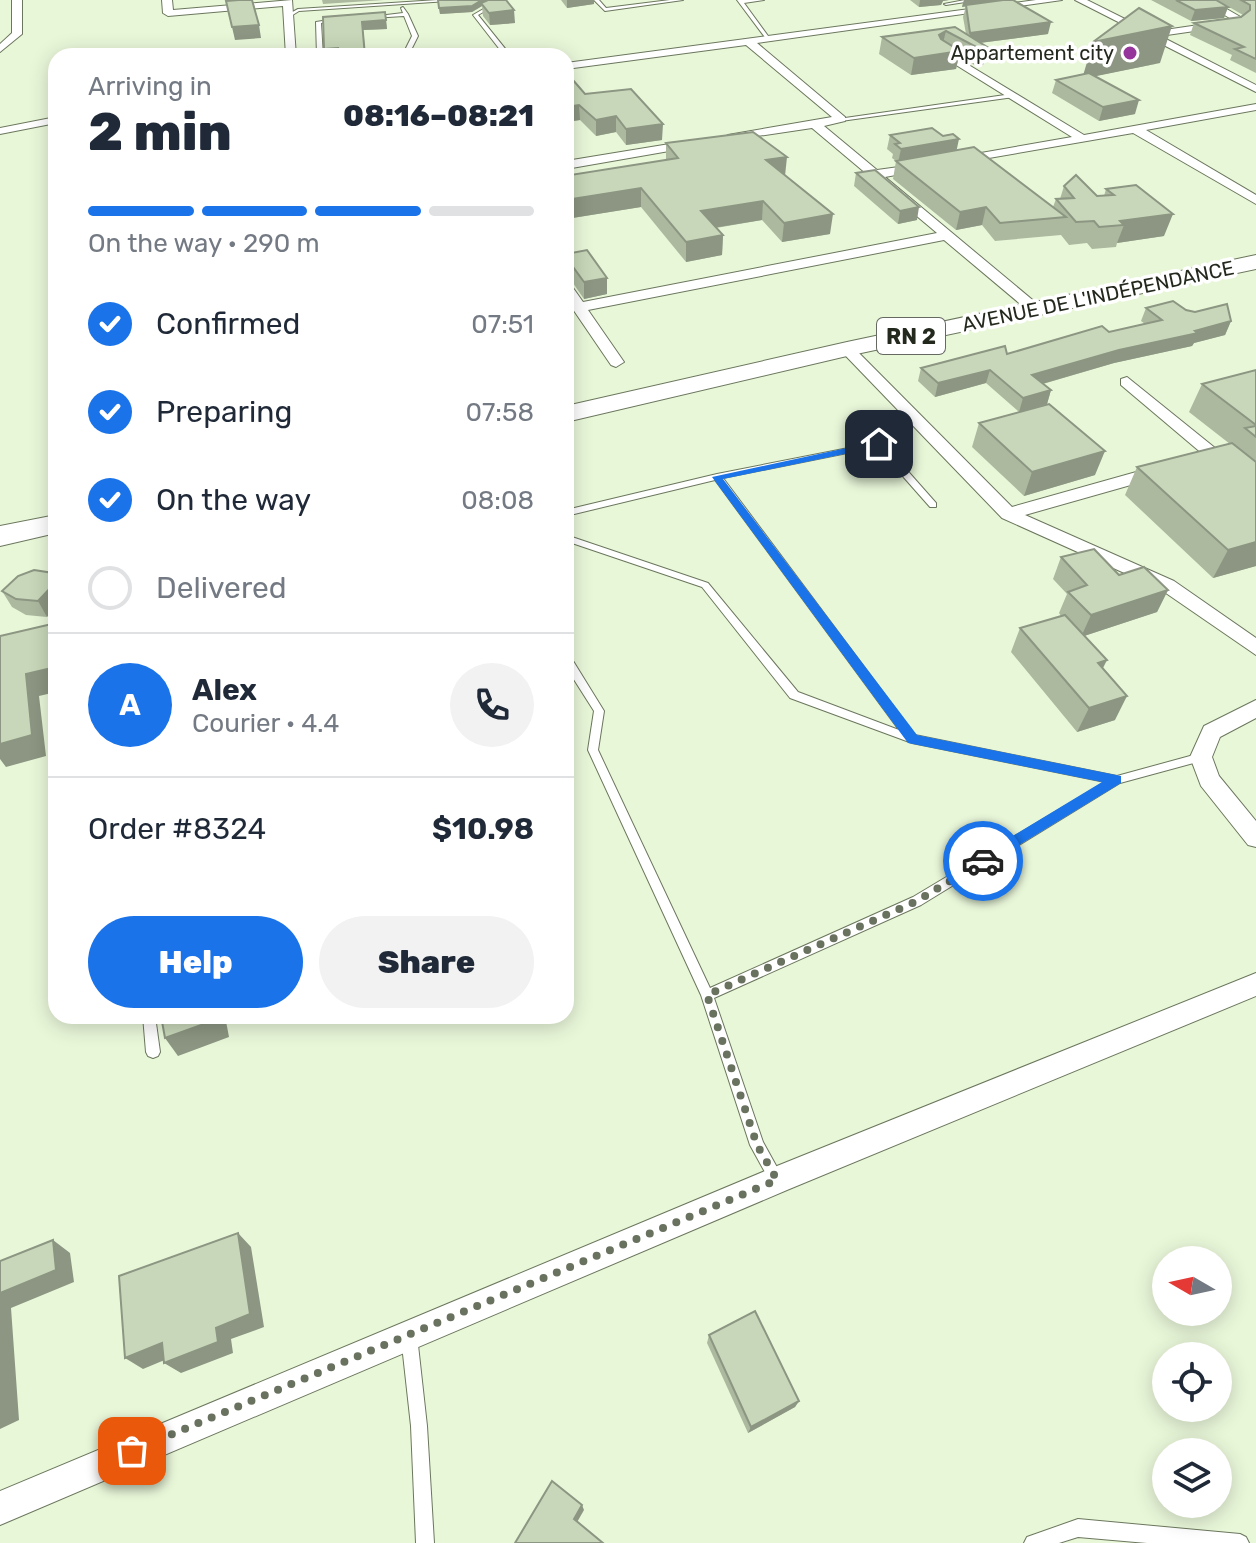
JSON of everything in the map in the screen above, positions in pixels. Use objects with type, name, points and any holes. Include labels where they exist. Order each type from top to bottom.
[{"type":"main road","name":"AVENUE DE L'INDÉPENDANCE","points":[[574,412],[847,349],[1256,262]]},
{"type":"main road","points":[[0,536],[48,526]]},
{"type":"street","points":[[0,49],[17,34],[17,0]]},
{"type":"street","points":[[167,0],[168,13],[287,2],[291,48]]},
{"type":"street","points":[[574,65],[1057,0]]},
{"type":"street","points":[[1083,2],[1110,0]]},
{"type":"street","points":[[1150,35],[1236,22],[1239,19],[1204,0]]},
{"type":"street","points":[[1083,2],[1256,89]]},
{"type":"street","points":[[749,42],[841,119]]},
{"type":"street","points":[[944,53],[1083,139]]},
{"type":"street","points":[[878,174],[1256,107]]},
{"type":"street","points":[[1232,111],[1256,124]]},
{"type":"street","points":[[574,164],[841,119]]},
{"type":"street","points":[[0,131],[48,122]]},
{"type":"street","points":[[816,125],[878,174],[1036,310]]},
{"type":"street","points":[[1135,129],[1256,200]]},
{"type":"street","points":[[579,307],[948,235]]},
{"type":"street","points":[[574,300],[616,362]]},
{"type":"street","points":[[847,349],[1008,514],[1167,585],[1256,648]]},
{"type":"street","points":[[1127,382],[1208,458],[1256,490]]},
{"type":"street","points":[[1008,514],[1171,468]]},
{"type":"street","points":[[1256,708],[1212,732],[1201,757],[1209,780],[1256,838]]},
{"type":"street","points":[[0,1508],[777,1180],[1256,984]]},
{"type":"lane","points":[[322,0],[326,2],[326,9]]},
{"type":"lane","points":[[289,15],[298,10],[362,3],[458,0]]},
{"type":"lane","points":[[502,48],[475,15],[503,0]]},
{"type":"lane","points":[[596,0],[605,10],[681,0]]},
{"type":"lane","points":[[741,1],[762,0]]},
{"type":"lane","points":[[937,0],[963,13]]},
{"type":"lane","points":[[946,4],[976,0]]},
{"type":"lane","points":[[741,1],[769,39]]},
{"type":"lane","points":[[401,4],[415,36],[409,48]]},
{"type":"lane","points":[[362,18],[406,14]]},
{"type":"lane","points":[[320,48],[318,22],[347,19]]},
{"type":"lane","points":[[841,119],[1012,96]]},
{"type":"lane","points":[[574,511],[717,477],[879,444],[933,505]]},
{"type":"lane","points":[[717,477],[913,739]]},
{"type":"lane","points":[[574,541],[705,585],[794,695],[913,739],[1117,780]]},
{"type":"lane","points":[[574,676],[599,711],[593,750],[707,995],[757,1145],[777,1180]]},
{"type":"lane","points":[[707,995],[917,901],[1117,780],[1201,757]]},
{"type":"lane","points":[[150,1024],[153,1052]]},
{"type":"lane","points":[[409,1336],[419,1426],[425,1543]]},
{"type":"lane","points":[[1033,1543],[1078,1528],[1240,1543]]},
{"type":"building","points":[[252,0],[259,25],[232,27],[226,1]]},
{"type":"building","points":[[438,0],[482,0],[472,6],[439,8]]},
{"type":"building","points":[[506,0],[514,10],[489,13],[481,3]]},
{"type":"building","points":[[1013,0],[1051,22],[970,33],[966,5]]},
{"type":"building","points":[[1176,0],[1216,0],[1228,7],[1195,10]]},
{"type":"building","points":[[1241,0],[1256,0],[1256,59],[1235,49],[1244,47],[1194,23],[1241,17],[1250,10],[1250,5]]},
{"type":"building","points":[[1139,8],[1172,26],[1093,42]]},
{"type":"building","points":[[385,12],[386,20],[362,22],[364,48],[324,48],[323,17]]},
{"type":"building","points":[[955,27],[987,47],[980,49],[946,31],[939,35],[941,39],[960,51],[914,58],[882,37]]},
{"type":"building","points":[[1089,73],[1139,100],[1103,107],[1056,80]]},
{"type":"building","points":[[574,81],[585,94],[631,89],[663,124],[626,129],[616,116],[596,120],[579,105],[574,106]]},
{"type":"building","points":[[932,128],[943,136],[953,134],[959,139],[901,149],[895,144],[900,143],[890,135]]},
{"type":"building","points":[[753,132],[787,157],[766,160],[833,214],[784,223],[763,201],[701,211],[723,235],[686,242],[641,188],[574,199],[574,175],[678,158],[666,143]]},
{"type":"building","points":[[974,147],[1066,217],[1000,223],[986,207],[960,212],[896,161]]},
{"type":"building","points":[[875,170],[919,207],[900,211],[856,173]]},
{"type":"building","points":[[1076,175],[1097,196],[1114,195],[1106,189],[1136,185],[1173,214],[1120,221],[1124,225],[1099,227],[1094,221],[1076,222],[1056,199],[1074,198],[1064,186]]},
{"type":"building","points":[[587,250],[607,278],[584,282],[574,268],[574,252]]},
{"type":"building","points":[[1173,301],[1195,312],[1227,304],[1231,321],[1195,331],[1198,333],[1119,350],[1032,375],[1051,390],[1023,398],[990,370],[938,383],[921,368],[1005,346],[1007,354],[1102,326],[1109,332],[1162,320],[1146,308]]},
{"type":"building","points":[[1256,370],[1256,425],[1202,384]]},
{"type":"building","points":[[1049,404],[1105,451],[1032,472],[979,423]]},
{"type":"building","points":[[1256,426],[1256,437],[1245,428]]},
{"type":"building","points":[[1232,443],[1256,462],[1256,542],[1228,550],[1137,467]]},
{"type":"building","points":[[1094,549],[1119,575],[1144,567],[1168,590],[1091,615],[1068,592],[1087,585],[1061,557]]},
{"type":"building","points":[[34,570],[48,572],[48,590],[38,601],[16,599],[2,591],[18,576]]},
{"type":"building","points":[[1065,615],[1107,660],[1098,663],[1127,696],[1089,708],[1020,628]]},
{"type":"building","points":[[48,625],[48,669],[26,674],[32,735],[0,744],[0,636]]},
{"type":"building","points":[[162,1024],[204,1024],[165,1038]]},
{"type":"building","points":[[238,1233],[250,1314],[216,1328],[218,1342],[164,1363],[162,1343],[125,1358],[119,1276]]},
{"type":"building","points":[[53,1240],[56,1270],[0,1293],[0,1261]]},
{"type":"building","points":[[755,1311],[799,1401],[751,1427],[709,1335]]},
{"type":"building","points":[[552,1481],[582,1505],[574,1519],[603,1543],[515,1543]]},
{"type":"way so far","points":[[132,1451],[777,1180],[757,1145],[707,995],[917,901],[983,861]]},
{"type":"place","name":"Appartement city","points":[[1130,53]]},
{"type":"route","points":[[879,444],[717,477],[913,739],[1117,780],[983,861]]}]
